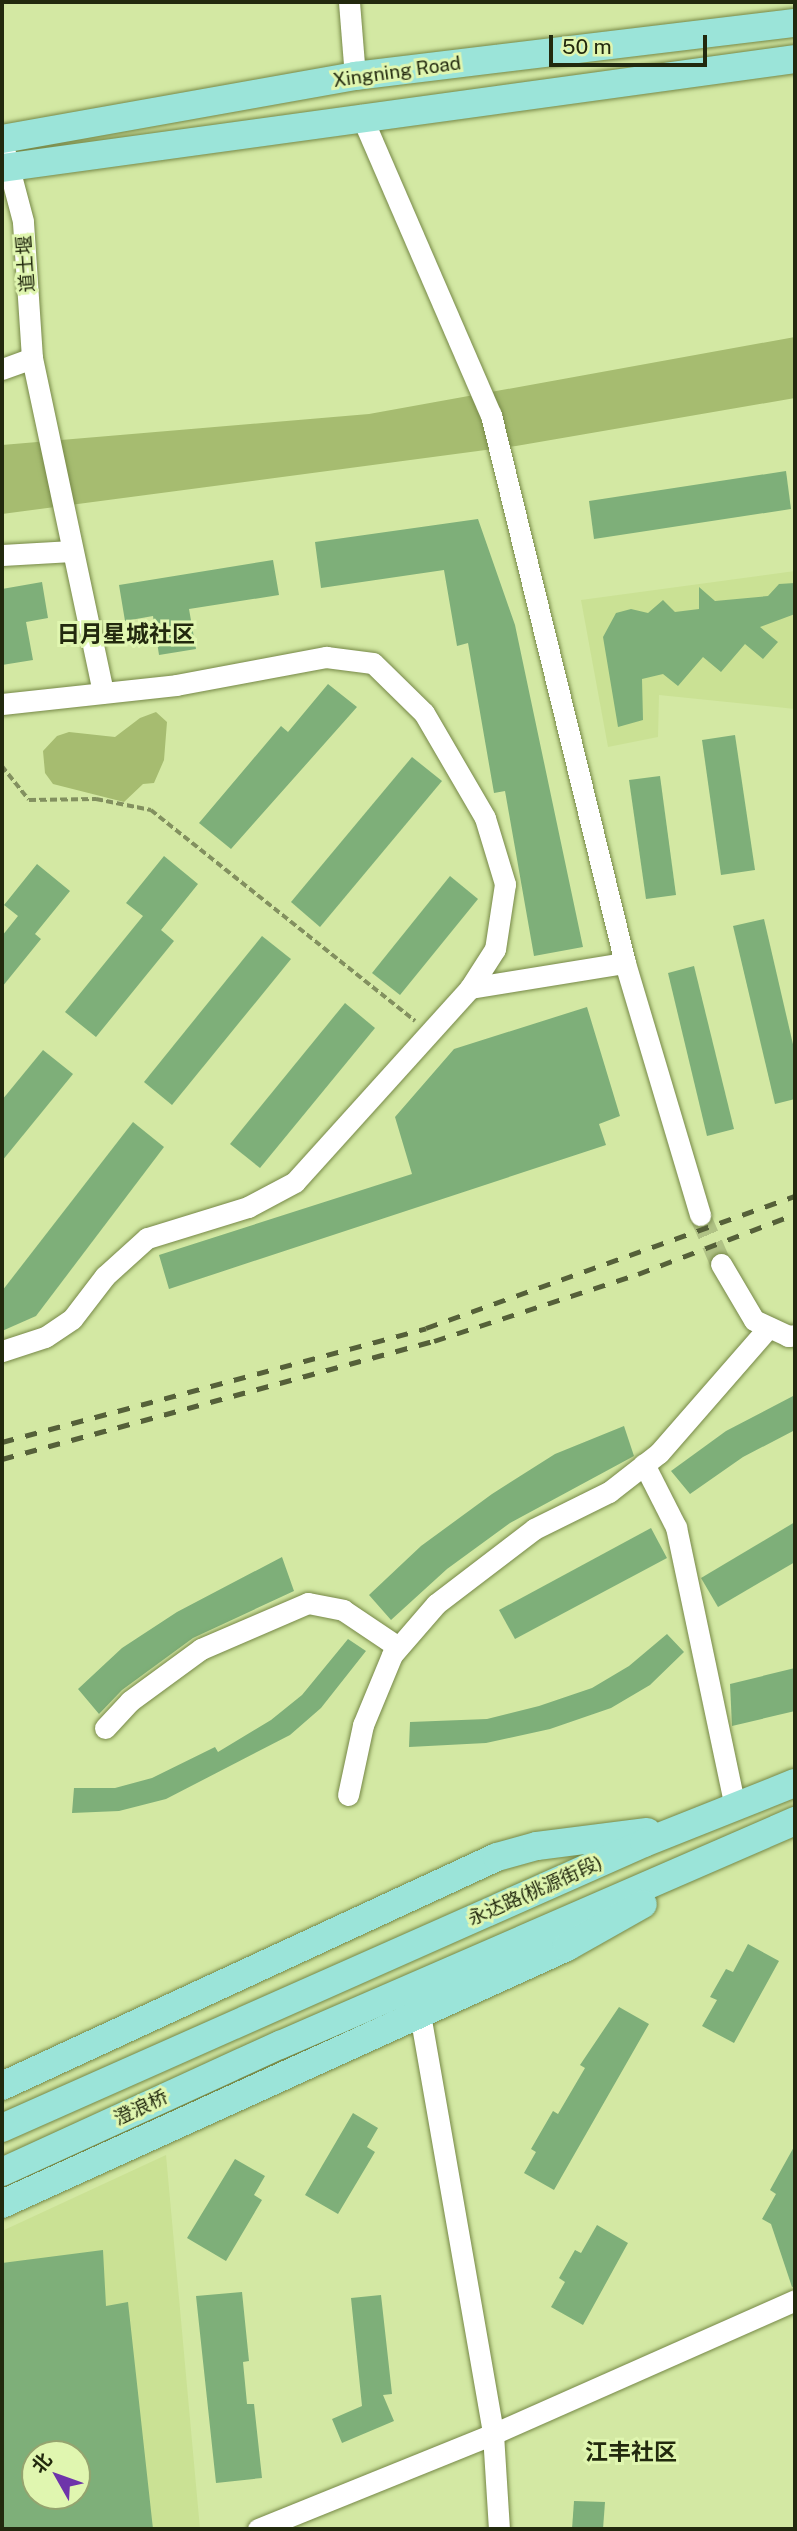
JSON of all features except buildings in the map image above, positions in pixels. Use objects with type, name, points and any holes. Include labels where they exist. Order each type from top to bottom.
[{"type":"main road","name":"Xingning Road","points":[[3,154],[355,76],[795,23]]},
{"type":"main road","name":"Xingning Road","points":[[3,154],[361,115],[795,59]]},
{"type":"main road","name":"永达路(桃源街段)","points":[[276,2004],[685,1827],[795,1783]]},
{"type":"main road","name":"永达路(桃源街段)","points":[[280,2045],[783,1826]]},
{"type":"main road","points":[[2,2204],[567,1947],[783,1826]]},
{"type":"main road","points":[[2,2086],[497,1857],[537,1846],[685,1827]]},
{"type":"main road","name":"澄浪桥","points":[[2,2128],[276,2004]]},
{"type":"main road","name":"澄浪桥","points":[[2,2172],[280,2045]]},
{"type":"street","points":[[349,2],[355,76]]},
{"type":"street","points":[[361,115],[491,415],[501,466],[625,963],[700,1215]]},
{"type":"street","name":"道士堰","points":[[3,154],[23,221],[32,358],[103,693]]},
{"type":"street","points":[[2,369],[32,358]]},
{"type":"street","points":[[2,555],[72,551]]},
{"type":"street","points":[[2,704],[176,685],[326,657],[373,663],[425,713],[485,818],[505,884],[502,918],[495,949],[470,988],[428,1031],[295,1182],[248,1207],[147,1238],[105,1276],[72,1319],[45,1337],[2,1351]]},
{"type":"street","points":[[470,988],[625,963]]},
{"type":"street","points":[[721,1264],[754,1320],[795,1335]]},
{"type":"street","points":[[348,1795],[363,1725],[398,1647],[436,1604],[534,1528],[609,1492],[644,1464],[769,1327]]},
{"type":"street","points":[[644,1464],[676,1527],[735,1807]]},
{"type":"street","points":[[105,1728],[130,1701],[201,1649],[308,1603],[342,1611],[398,1647]]},
{"type":"street","points":[[420,2014],[493,2434],[499,2529]]},
{"type":"street","points":[[258,2529],[493,2434],[795,2300]]},
{"type":"path","points":[[2,766],[29,800],[96,799],[152,810],[307,939],[428,1031]]},
{"type":"shaded area","points":[[795,337],[795,398],[516,446],[2,514],[2,445],[369,414]]},
{"type":"shaded area","points":[[795,571],[795,709],[659,695],[658,737],[608,747],[581,600]]},
{"type":"shaded area","points":[[156,712],[167,722],[164,760],[154,783],[143,784],[124,802],[53,784],[45,773],[43,751],[57,736],[69,732],[115,737],[140,718]]},
{"type":"shaded area","points":[[166,2155],[200,2529],[2,2529],[2,2231]]},
{"type":"tunnel","points":[[700,1215],[721,1264]]},
{"type":"railway","points":[[2,1442],[426,1328],[795,1196]]},
{"type":"railway","points":[[2,1459],[434,1341],[638,1274],[795,1214]]},
{"type":"district","name":"日月星城社区","points":[[126,634]]},
{"type":"district","name":"江丰社区","points":[[631,2452]]}]
